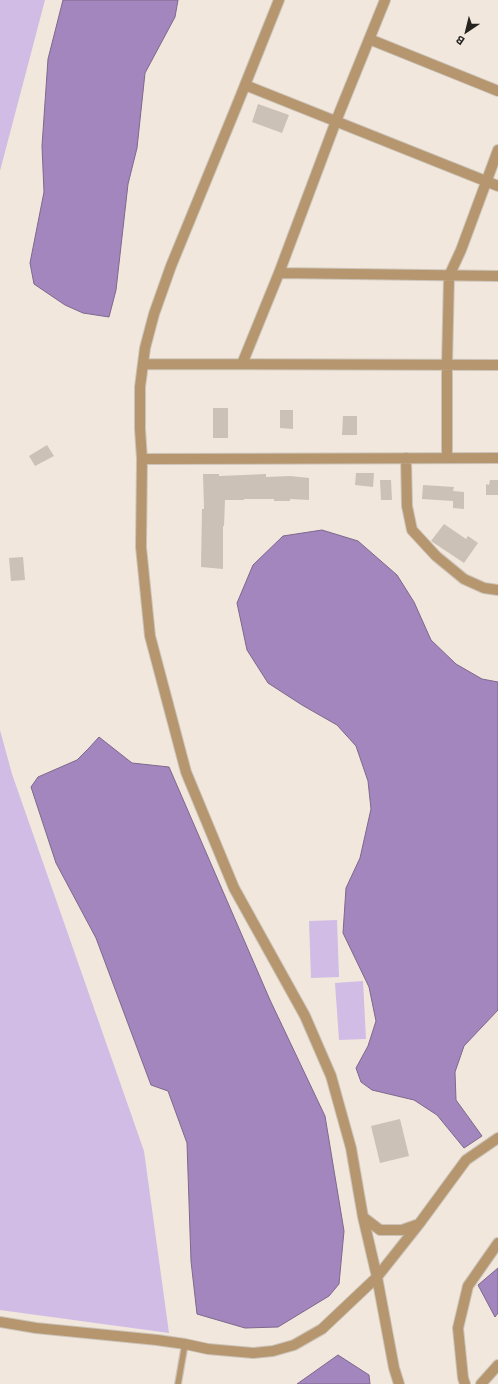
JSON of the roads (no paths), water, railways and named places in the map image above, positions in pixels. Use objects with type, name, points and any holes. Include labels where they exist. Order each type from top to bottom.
[{"type":"street","points":[[278,0],[171,266],[154,314],[143,364],[140,387],[142,459],[141,547],[150,636],[186,772],[234,888],[304,1016],[331,1076],[350,1148],[394,1368],[399,1384]]},
{"type":"street","points":[[242,364],[279,273],[336,121],[385,0]]},
{"type":"street","points":[[370,39],[498,91]]},
{"type":"street","points":[[245,85],[498,186]]},
{"type":"street","points":[[447,458],[449,276],[461,250],[498,150]]},
{"type":"street","points":[[279,273],[498,276]]},
{"type":"street","points":[[143,364],[498,365]]},
{"type":"street","points":[[406,458],[407,506],[412,530],[436,556],[464,579],[484,588],[498,590]]},
{"type":"street","points":[[142,459],[498,458]]},
{"type":"street","points":[[0,1322],[36,1328],[157,1340],[208,1349],[253,1353],[273,1351],[294,1345],[322,1329],[377,1277],[419,1224],[466,1160],[498,1138]]},
{"type":"street","points":[[363,1217],[380,1230],[402,1230],[419,1224]]},
{"type":"street","points":[[465,1384],[463,1378],[458,1328],[468,1286],[498,1243]]},
{"type":"street","points":[[481,1384],[498,1365]]},
{"type":"lane","points":[[178,1384],[185,1344]]}]
